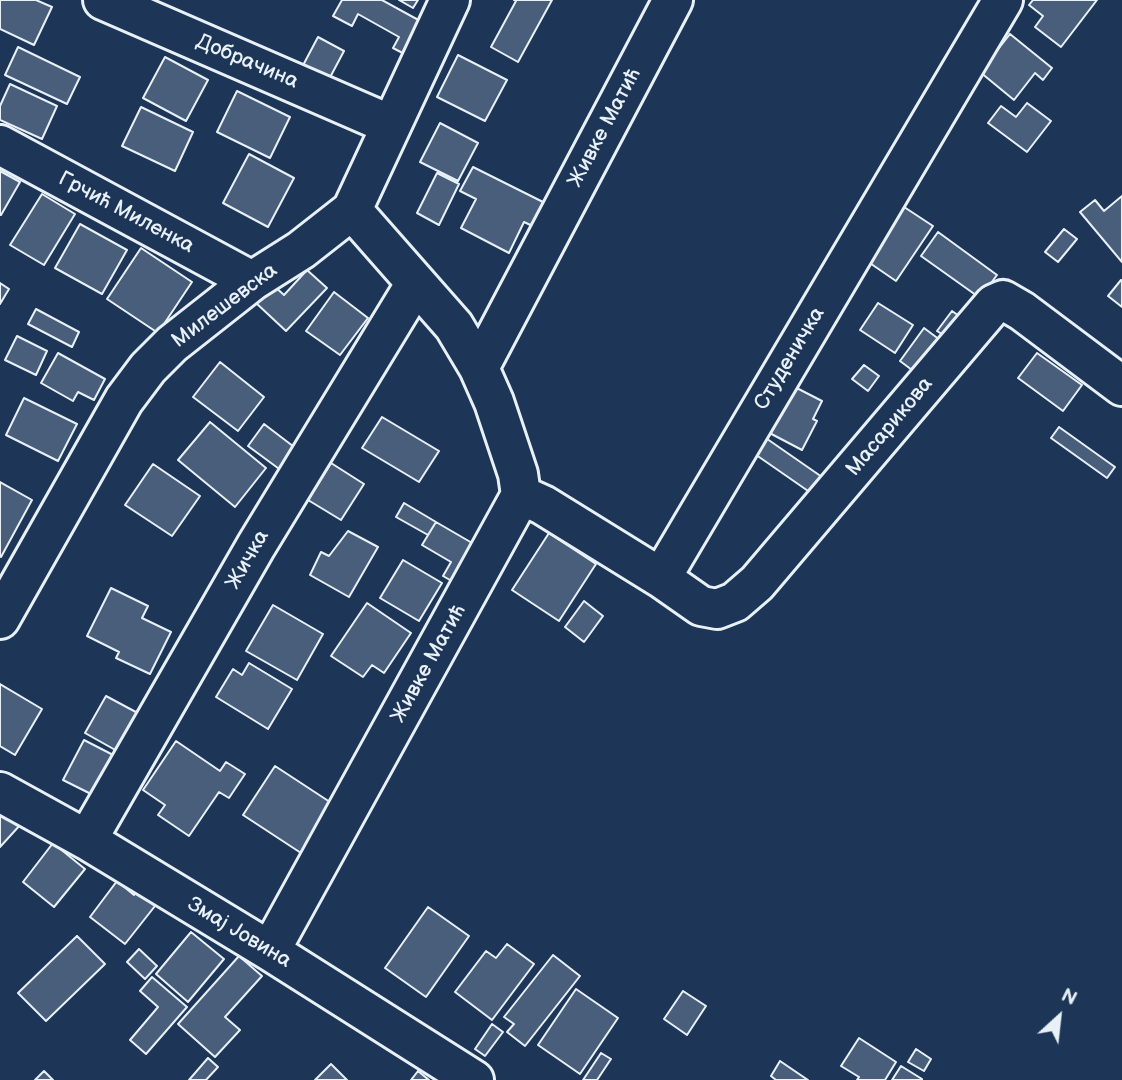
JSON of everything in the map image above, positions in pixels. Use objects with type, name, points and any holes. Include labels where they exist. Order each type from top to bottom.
[{"type":"street","name":"Добрачина","points":[[103,0],[391,125]]},
{"type":"street","name":"Милешевска","points":[[0,619],[132,389],[148,368],[172,344],[252,281],[301,250],[352,210],[450,0]]},
{"type":"street","name":"Живке Матић","points":[[479,368],[673,0]]},
{"type":"street","name":"Студеничка","points":[[661,578],[1003,0]]},
{"type":"street","name":"Грчић Миленка","points":[[0,145],[252,281]]},
{"type":"street","points":[[352,210],[454,326],[479,368],[494,402],[514,462],[521,495],[543,505],[661,578]]},
{"type":"street","name":"Жичка","points":[[87,840],[256,546],[416,283]]},
{"type":"street","name":"Масарикова","points":[[661,578],[701,606],[717,609],[735,603],[757,583],[994,304],[1003,300],[1122,386]]},
{"type":"street","name":"Живке Матић","points":[[270,951],[521,495]]},
{"type":"street","name":"Змај Јовина","points":[[0,792],[87,840],[270,951],[474,1080]]},
{"type":"building","points":[[0,0],[36,0],[52,7],[34,45],[0,29]]},
{"type":"building","points":[[342,0],[382,0],[433,28],[416,60],[393,48],[399,37],[358,14],[352,26],[333,16]]},
{"type":"building","points":[[399,0],[418,0],[413,8]]},
{"type":"building","points":[[514,0],[552,0],[518,62],[491,47],[516,1]]},
{"type":"building","points":[[1033,0],[1097,0],[1061,47],[1035,27],[1043,16],[1029,5]]},
{"type":"building","points":[[1010,34],[1052,68],[1043,80],[1035,73],[1014,100],[980,72]]},
{"type":"building","points":[[318,37],[344,51],[326,85],[300,71]]},
{"type":"building","points":[[18,47],[80,77],[67,104],[5,75]]},
{"type":"building","points":[[458,55],[507,80],[485,121],[437,97]]},
{"type":"building","points":[[165,57],[208,80],[186,121],[143,98]]},
{"type":"building","points":[[10,84],[57,106],[42,139],[0,120],[0,106]]},
{"type":"building","points":[[237,91],[290,117],[270,158],[217,132]]},
{"type":"building","points":[[1027,103],[1051,121],[1027,152],[988,123],[1001,106],[1016,117]]},
{"type":"building","points":[[141,107],[193,132],[175,171],[122,146]]},
{"type":"building","points":[[440,123],[478,143],[458,181],[420,162]]},
{"type":"building","points":[[249,154],[294,178],[268,227],[223,203]]},
{"type":"building","points":[[473,167],[549,205],[537,228],[524,222],[509,253],[461,228],[476,199],[460,191]]},
{"type":"building","points":[[0,171],[20,182],[1,215],[0,215]]},
{"type":"building","points":[[437,173],[459,184],[439,225],[417,213]]},
{"type":"building","points":[[42,194],[75,214],[44,265],[10,245]]},
{"type":"building","points":[[1122,196],[1122,262],[1080,212],[1095,200],[1104,211]]},
{"type":"building","points":[[898,203],[933,226],[896,281],[861,257]]},
{"type":"building","points":[[80,224],[127,250],[102,294],[55,268]]},
{"type":"building","points":[[1064,229],[1077,239],[1058,262],[1045,252]]},
{"type":"building","points":[[938,232],[997,275],[980,298],[921,256]]},
{"type":"building","points":[[141,248],[192,282],[158,333],[107,299]]},
{"type":"building","points":[[307,270],[327,288],[286,331],[256,303],[273,285],[284,295]]},
{"type":"building","points":[[1122,281],[1122,307],[1108,296]]},
{"type":"building","points":[[0,283],[9,289],[0,304]]},
{"type":"building","points":[[334,292],[368,318],[340,355],[306,331]]},
{"type":"building","points":[[878,303],[913,325],[895,353],[860,330]]},
{"type":"building","points":[[36,309],[79,332],[72,347],[28,324]]},
{"type":"building","points":[[952,311],[962,318],[948,338],[937,331]]},
{"type":"building","points":[[924,328],[944,343],[920,376],[900,361]]},
{"type":"building","points":[[17,336],[47,351],[36,375],[5,360]]},
{"type":"building","points":[[58,353],[105,379],[94,400],[78,392],[73,401],[41,383]]},
{"type":"building","points":[[1037,353],[1082,385],[1063,411],[1018,378]]},
{"type":"building","points":[[220,362],[264,397],[238,431],[193,397]]},
{"type":"building","points":[[864,365],[879,376],[868,391],[852,379]]},
{"type":"building","points":[[785,382],[822,401],[813,419],[817,421],[802,450],[760,428]]},
{"type":"building","points":[[24,398],[77,424],[58,461],[6,435]]},
{"type":"building","points":[[382,417],[439,451],[419,482],[362,448]]},
{"type":"building","points":[[210,422],[266,468],[235,507],[178,460]]},
{"type":"building","points":[[264,424],[302,453],[286,474],[248,446]]},
{"type":"building","points":[[1059,427],[1115,467],[1107,478],[1051,438]]},
{"type":"building","points":[[760,434],[822,477],[811,493],[749,450]]},
{"type":"building","points":[[331,463],[364,484],[341,520],[308,500]]},
{"type":"building","points":[[153,464],[200,496],[172,536],[125,505]]},
{"type":"building","points":[[0,482],[32,500],[1,557],[0,556]]},
{"type":"building","points":[[404,503],[436,522],[428,535],[396,517]]},
{"type":"building","points":[[436,522],[479,547],[457,584],[443,576],[451,562],[422,545]]},
{"type":"building","points":[[348,531],[378,547],[349,597],[310,575],[321,552],[329,556]]},
{"type":"building","points":[[549,533],[596,564],[559,621],[512,590]]},
{"type":"building","points":[[403,560],[442,583],[419,621],[380,598]]},
{"type":"building","points":[[111,588],[148,606],[142,618],[171,632],[150,674],[116,658],[119,652],[87,636]]},
{"type":"building","points":[[584,601],[603,616],[584,642],[565,627]]},
{"type":"building","points":[[367,603],[411,633],[384,673],[372,665],[363,677],[331,656]]},
{"type":"building","points":[[273,605],[323,634],[297,680],[246,651]]},
{"type":"building","points":[[249,663],[292,689],[268,729],[216,697],[233,669],[242,675]]},
{"type":"building","points":[[0,684],[42,709],[15,755],[0,746]]},
{"type":"building","points":[[106,696],[147,718],[126,756],[85,733]]},
{"type":"building","points":[[84,740],[119,758],[99,798],[63,780]]},
{"type":"building","points":[[176,741],[220,771],[226,762],[245,774],[229,798],[219,792],[189,836],[158,815],[165,805],[143,790]]},
{"type":"building","points":[[275,766],[333,804],[301,853],[243,815]]},
{"type":"building","points":[[0,806],[21,824],[0,847]]},
{"type":"building","points":[[53,843],[85,869],[54,907],[23,882]]},
{"type":"building","points":[[117,881],[134,895],[137,891],[155,906],[125,944],[90,917]]},
{"type":"building","points":[[428,907],[469,936],[426,997],[385,968]]},
{"type":"building","points":[[191,932],[224,959],[188,1002],[156,974]]},
{"type":"building","points":[[77,936],[105,964],[46,1021],[18,993]]},
{"type":"building","points":[[507,944],[534,964],[492,1020],[455,992],[486,951],[496,958]]},
{"type":"building","points":[[139,949],[157,966],[145,979],[127,962]]},
{"type":"building","points":[[553,955],[580,976],[525,1046],[507,1032],[514,1024],[504,1017]]},
{"type":"building","points":[[239,956],[262,976],[225,1017],[240,1030],[215,1057],[178,1024]]},
{"type":"building","points":[[152,977],[187,1007],[146,1054],[130,1040],[158,1007],[140,991]]},
{"type":"building","points":[[576,989],[618,1018],[580,1074],[538,1045]]},
{"type":"building","points":[[683,991],[706,1006],[687,1035],[664,1019]]},
{"type":"building","points":[[492,1024],[503,1032],[485,1056],[475,1049]]},
{"type":"building","points":[[859,1038],[896,1062],[885,1080],[857,1080],[859,1077],[841,1066]]},
{"type":"building","points":[[916,1049],[931,1059],[924,1071],[908,1062]]},
{"type":"building","points":[[601,1053],[611,1059],[597,1080],[583,1080]]},
{"type":"building","points":[[208,1058],[218,1067],[206,1080],[189,1080]]},
{"type":"building","points":[[780,1061],[808,1080],[776,1080],[771,1076]]},
{"type":"building","points":[[331,1064],[347,1080],[315,1080]]},
{"type":"building","points":[[901,1066],[922,1079],[922,1080],[892,1080]]},
{"type":"building","points":[[44,1071],[53,1080],[35,1080]]},
{"type":"building","points":[[418,1071],[429,1080],[411,1080]]}]
